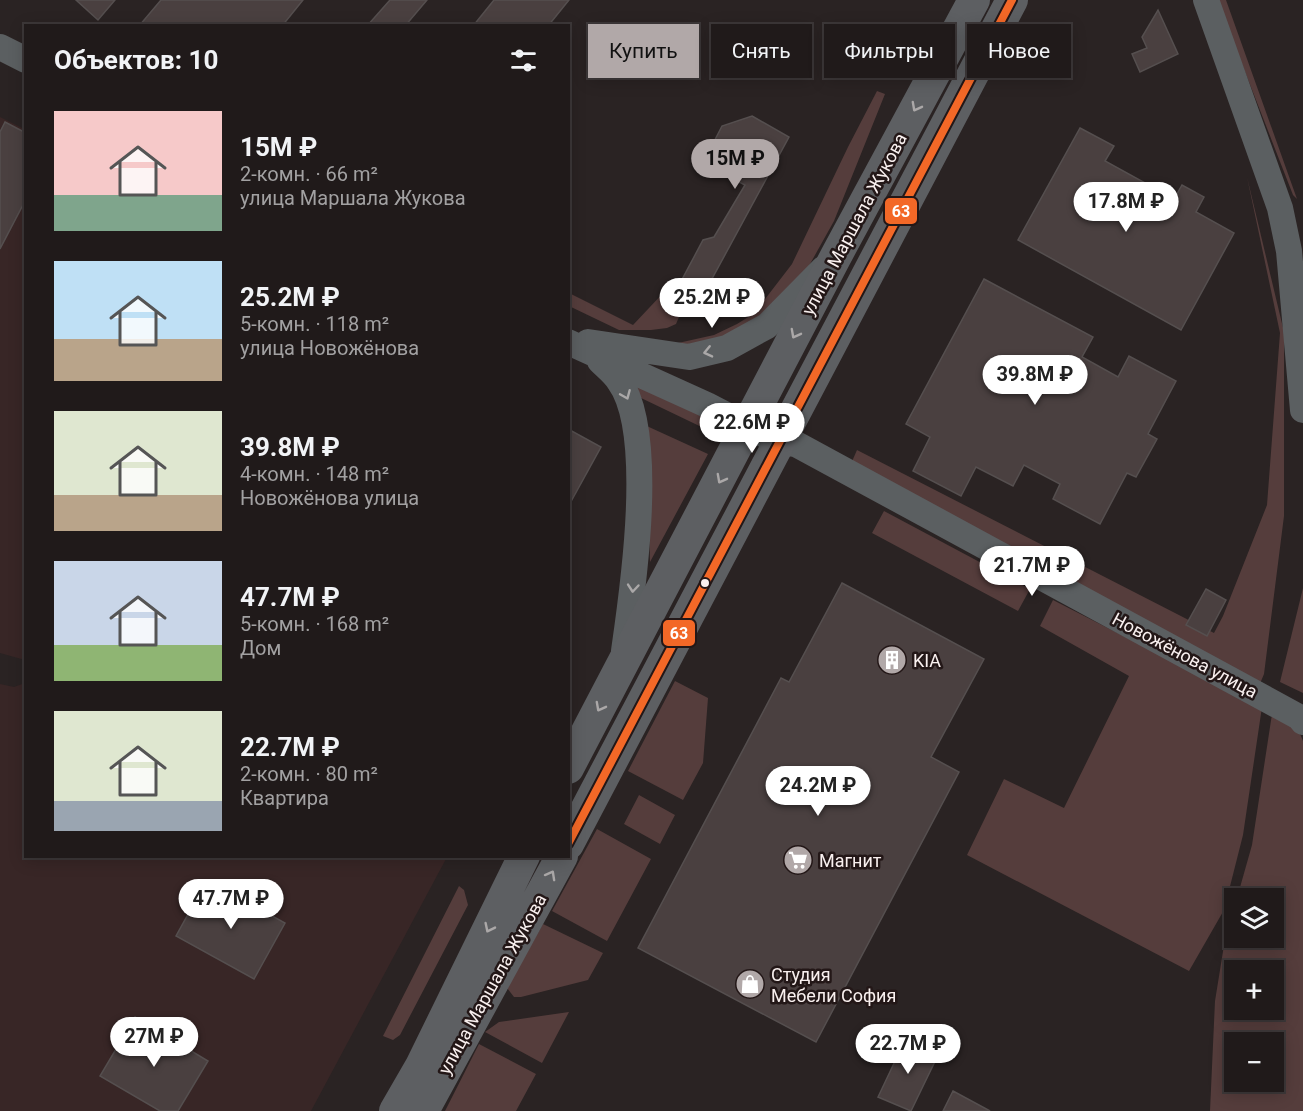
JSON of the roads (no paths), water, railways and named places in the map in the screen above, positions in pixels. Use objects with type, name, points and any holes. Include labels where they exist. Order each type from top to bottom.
[{"type":"main road","name":"улица Маршала Жукова","points":[[570,764],[836,256],[974,0]]},
{"type":"main road","name":"улица Маршала Жукова","points":[[570,840],[1012,0]]},
{"type":"main road","name":"улица Маршала Жукова","points":[[395,1111],[421,1066],[523,858]]},
{"type":"main road","name":"улица Маршала Жукова","points":[[423,1111],[561,858]]},
{"type":"street","points":[[1206,0],[1280,208],[1289,251],[1303,410]]},
{"type":"street","points":[[0,47],[24,59]]},
{"type":"street","points":[[570,341],[689,357],[727,348],[767,326],[836,256]]},
{"type":"street","points":[[570,342],[600,361],[620,381],[632,411],[639,462],[639,512],[633,592],[623,664]]},
{"type":"street","name":"Новожёнова улица","points":[[570,342],[707,405],[778,442],[796,444],[1271,701],[1299,717],[1303,722]]},
{"type":"place","name":"KIA","points":[[892,660]]},
{"type":"place","name":"Магнит","points":[[798,860]]},
{"type":"place","name":"Студия Мебели София","points":[[750,984]]}]
